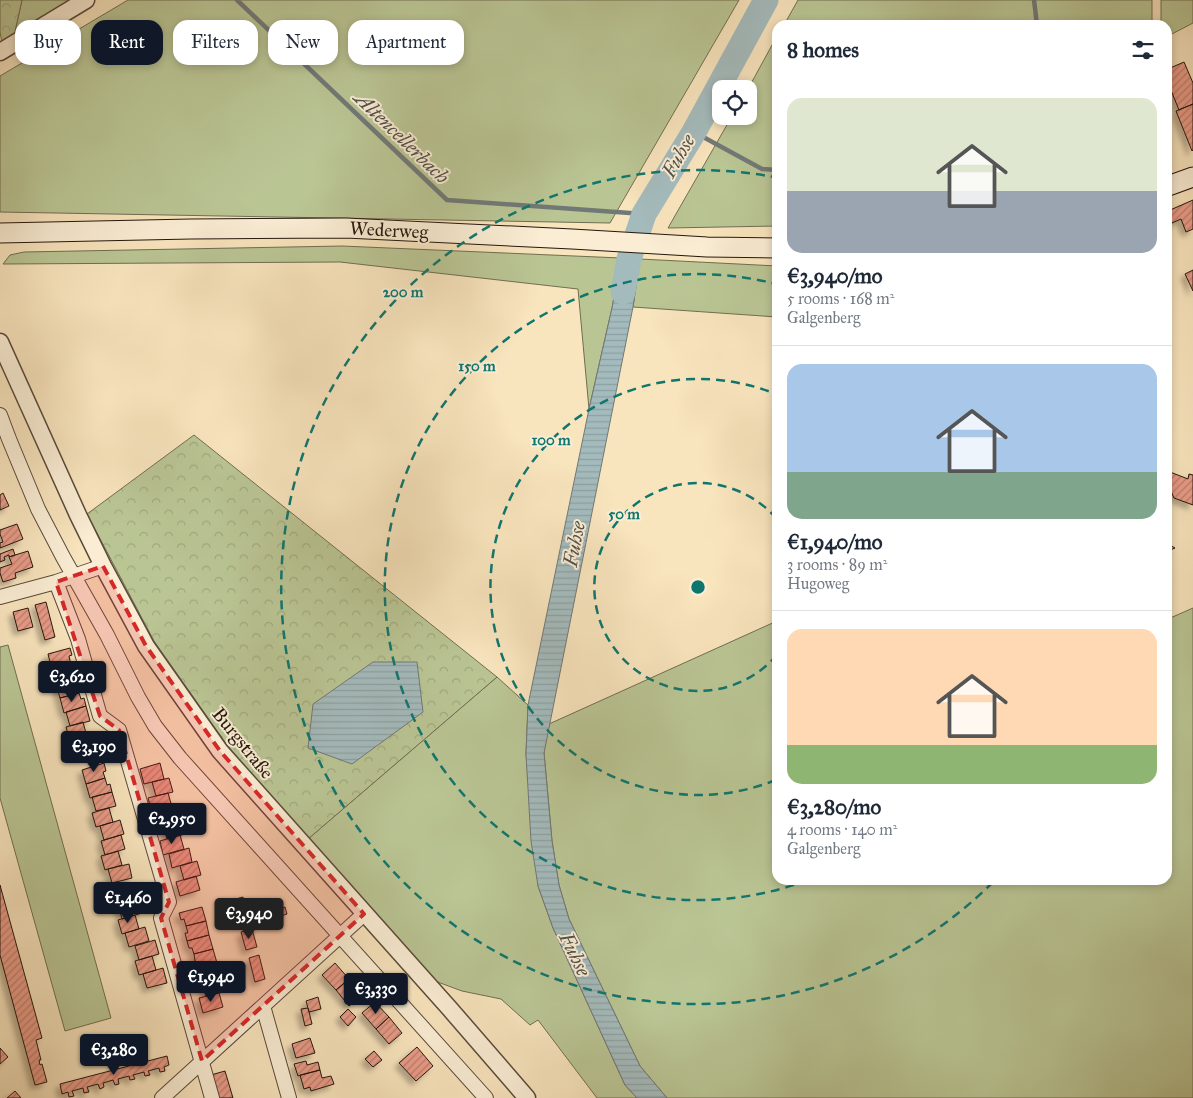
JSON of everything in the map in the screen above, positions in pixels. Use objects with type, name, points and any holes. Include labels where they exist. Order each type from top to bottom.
[{"type":"main road","points":[[1172,185],[1193,177]]},
{"type":"main road","name":"Wederweg","points":[[0,233],[346,228],[707,247],[772,248]]},
{"type":"street","points":[[0,52],[86,0]]},
{"type":"street","name":"Burgstraße","points":[[0,342],[4,363],[103,566],[146,646],[220,751],[527,1098]]},
{"type":"street","points":[[0,415],[8,439],[38,508],[107,635],[138,698],[155,726],[180,758],[486,1098]]},
{"type":"street","points":[[0,597],[74,577],[103,566]]},
{"type":"street","points":[[56,582],[78,639],[100,716],[119,730],[169,902],[161,918],[212,1098]]},
{"type":"street","points":[[162,1098],[364,914]]},
{"type":"street","points":[[263,1006],[288,1098]]},
{"type":"highlighted area","points":[[103,566],[146,646],[220,751],[364,914],[202,1061],[161,918],[169,902],[119,730],[100,716],[56,582]]},
{"type":"green space","points":[[0,0],[22,0],[18,20],[15,20],[14,36],[2,43]]},
{"type":"green space","points":[[22,0],[72,0],[40,20],[18,20]]},
{"type":"green space","points":[[128,0],[739,0],[610,223],[0,212],[0,76],[19,65],[81,65],[81,28],[91,22],[91,65],[163,65],[163,20],[94,20]]},
{"type":"green space","points":[[798,0],[1152,0],[1152,20],[787,20]]},
{"type":"green space","points":[[1161,0],[1193,0],[1193,23],[1172,34],[1172,20],[1161,20]]},
{"type":"green space","points":[[772,45],[772,226],[668,228],[727,125],[757,125],[757,80],[753,80]]},
{"type":"green space","points":[[342,246],[621,258],[612,308],[589,409],[578,289],[340,262],[3,264],[10,255],[24,252]]},
{"type":"green space","points":[[640,259],[772,266],[772,317],[633,307]]},
{"type":"green space","points":[[194,435],[497,677],[308,839],[227,745],[154,641],[87,514]]},
{"type":"green space","points":[[1193,608],[1193,1098],[667,1098],[640,1066],[569,919],[559,885],[552,841],[544,752],[549,724],[772,623],[772,885],[1172,885],[1172,617]]},
{"type":"green space","points":[[8,645],[111,1018],[65,1031],[0,798],[0,647]]},
{"type":"green space","points":[[497,677],[528,705],[526,754],[538,886],[553,928],[625,1085],[637,1098],[597,1098],[538,1020],[530,1025],[501,999],[462,991],[435,981],[308,839]]},
{"type":"water","points":[[621,258],[640,259],[633,307],[544,753],[552,841],[559,885],[569,919],[640,1066],[667,1098],[637,1098],[625,1085],[553,928],[538,886],[531,841],[526,754],[528,705]]},
{"type":"water","points":[[373,662],[417,662],[423,712],[352,764],[308,748],[313,704]]},
{"type":"building","points":[[1184,62],[1193,83],[1193,104],[1179,110],[1172,93],[1172,67]]},
{"type":"building","points":[[1193,104],[1193,150],[1192,151],[1176,111]]},
{"type":"building","points":[[1193,200],[1193,229],[1186,232],[1181,219],[1172,223],[1172,209]]},
{"type":"building","points":[[1193,270],[1193,291],[1185,274]]},
{"type":"building","points":[[1172,473],[1188,479],[1189,474],[1193,475],[1193,505],[1174,498],[1172,494]]},
{"type":"building","points":[[3,493],[9,506],[0,510],[0,495]]},
{"type":"building","points":[[17,524],[23,539],[0,548],[0,543],[3,542],[0,530]]},
{"type":"building","points":[[13,549],[15,555],[4,557],[5,560],[0,562],[0,554]]},
{"type":"building","points":[[28,551],[33,567],[15,573],[16,578],[3,582],[0,568],[12,564],[9,557]]},
{"type":"building","points":[[46,602],[55,637],[45,640],[35,605]]},
{"type":"building","points":[[28,608],[33,627],[18,631],[13,612]]},
{"type":"building","points":[[70,648],[72,655],[69,656],[71,665],[52,670],[48,654]]},
{"type":"building","points":[[71,665],[73,671],[76,670],[78,678],[56,684],[52,670]]},
{"type":"building","points":[[78,678],[80,686],[77,687],[79,693],[60,698],[56,684]]},
{"type":"building","points":[[79,693],[81,699],[84,698],[86,706],[64,713],[60,698]]},
{"type":"building","points":[[86,706],[90,721],[70,726],[66,712]]},
{"type":"building","points":[[83,722],[87,737],[70,741],[66,727]]},
{"type":"building","points":[[94,735],[97,749],[77,754],[74,740]]},
{"type":"building","points":[[104,763],[106,771],[103,772],[105,778],[86,784],[82,770]]},
{"type":"building","points":[[160,763],[164,779],[144,784],[140,769]]},
{"type":"building","points":[[105,778],[107,785],[110,784],[112,792],[90,798],[86,784]]},
{"type":"building","points":[[169,778],[173,792],[156,796],[152,782]]},
{"type":"building","points":[[112,792],[116,806],[96,811],[92,797]]},
{"type":"building","points":[[168,793],[172,807],[152,813],[148,798]]},
{"type":"building","points":[[172,807],[176,821],[156,827],[152,813]]},
{"type":"building","points":[[109,808],[113,822],[96,827],[92,813]]},
{"type":"building","points":[[120,820],[124,834],[104,840],[100,826]]},
{"type":"building","points":[[181,820],[185,834],[167,839],[163,825]]},
{"type":"building","points":[[121,835],[125,849],[105,855],[101,841]]},
{"type":"building","points":[[180,835],[184,849],[163,855],[160,841]]},
{"type":"building","points":[[189,848],[192,862],[172,868],[169,854]]},
{"type":"building","points":[[118,851],[122,865],[105,870],[101,856]]},
{"type":"building","points":[[197,861],[201,875],[184,880],[180,866]]},
{"type":"building","points":[[129,864],[132,878],[112,883],[108,869]]},
{"type":"building","points":[[196,876],[200,890],[180,896],[176,882]]},
{"type":"building","points":[[0,885],[42,1038],[36,1040],[41,1060],[39,1060],[40,1065],[42,1064],[47,1082],[35,1085],[0,955]]},
{"type":"building","points":[[243,897],[249,920],[239,923],[232,900]]},
{"type":"building","points":[[138,899],[142,913],[122,919],[118,904]]},
{"type":"building","points":[[202,907],[206,921],[186,926],[184,919],[181,920],[179,913]]},
{"type":"building","points":[[285,907],[287,914],[275,918],[272,911]]},
{"type":"building","points":[[135,915],[139,929],[122,934],[118,920]]},
{"type":"building","points":[[206,921],[209,935],[187,941],[185,933],[188,933],[186,926]]},
{"type":"building","points":[[145,927],[149,941],[129,947],[125,933]]},
{"type":"building","points":[[252,929],[257,947],[246,950],[241,932]]},
{"type":"building","points":[[209,935],[213,949],[194,954],[192,948],[189,948],[187,941]]},
{"type":"building","points":[[155,940],[159,954],[139,960],[135,946]]},
{"type":"building","points":[[213,949],[217,963],[194,969],[192,962],[195,961],[194,954]]},
{"type":"building","points":[[259,955],[265,979],[255,982],[249,958]]},
{"type":"building","points":[[152,956],[156,970],[139,975],[135,961]]},
{"type":"building","points":[[335,963],[349,979],[336,990],[322,975]]},
{"type":"building","points":[[212,965],[215,979],[195,984],[191,970]]},
{"type":"building","points":[[163,968],[167,983],[147,988],[143,974]]},
{"type":"building","points":[[219,978],[223,992],[206,996],[202,982]]},
{"type":"building","points":[[349,979],[363,994],[349,1006],[336,990]]},
{"type":"building","points":[[219,993],[223,1007],[203,1013],[199,998]]},
{"type":"building","points":[[318,997],[321,1009],[309,1012],[306,1001]]},
{"type":"building","points":[[375,1002],[389,1017],[376,1029],[362,1013]]},
{"type":"building","points":[[308,1008],[312,1024],[305,1026],[301,1009]]},
{"type":"building","points":[[348,1009],[356,1017],[348,1026],[340,1017]]},
{"type":"building","points":[[389,1017],[402,1033],[389,1044],[376,1029]]},
{"type":"building","points":[[310,1038],[315,1053],[296,1058],[292,1044]]},
{"type":"building","points":[[417,1047],[433,1066],[416,1081],[399,1063]]},
{"type":"building","points":[[0,1048],[8,1057],[0,1064]]},
{"type":"building","points":[[374,1051],[382,1060],[373,1067],[365,1059]]},
{"type":"building","points":[[167,1056],[169,1065],[164,1067],[165,1071],[160,1072],[159,1068],[148,1071],[150,1075],[145,1076],[144,1072],[133,1075],[135,1079],[130,1080],[129,1076],[118,1079],[119,1084],[115,1085],[113,1080],[103,1083],[104,1087],[100,1089],[98,1084],[87,1087],[89,1092],[84,1093],[83,1088],[72,1091],[74,1096],[69,1097],[68,1092],[62,1094],[60,1084]]},
{"type":"building","points":[[306,1061],[307,1065],[318,1062],[320,1070],[298,1076],[294,1064]]},
{"type":"building","points":[[320,1070],[322,1078],[331,1076],[334,1084],[311,1091],[310,1087],[304,1089],[300,1075]]},
{"type":"building","points":[[225,1071],[233,1098],[217,1098],[211,1075]]},
{"type":"building","points":[[15,1091],[21,1098],[7,1098]]},
{"type":"waterway","name":"Altencellerbach","points":[[237,0],[447,200],[644,214]]},
{"type":"waterway","name":"Fuhse","points":[[623,292],[629,259],[644,214],[694,132],[766,0]]},
{"type":"waterway","points":[[1034,0],[1036,20]]},
{"type":"waterway","points":[[694,132],[762,169],[772,170]]}]
